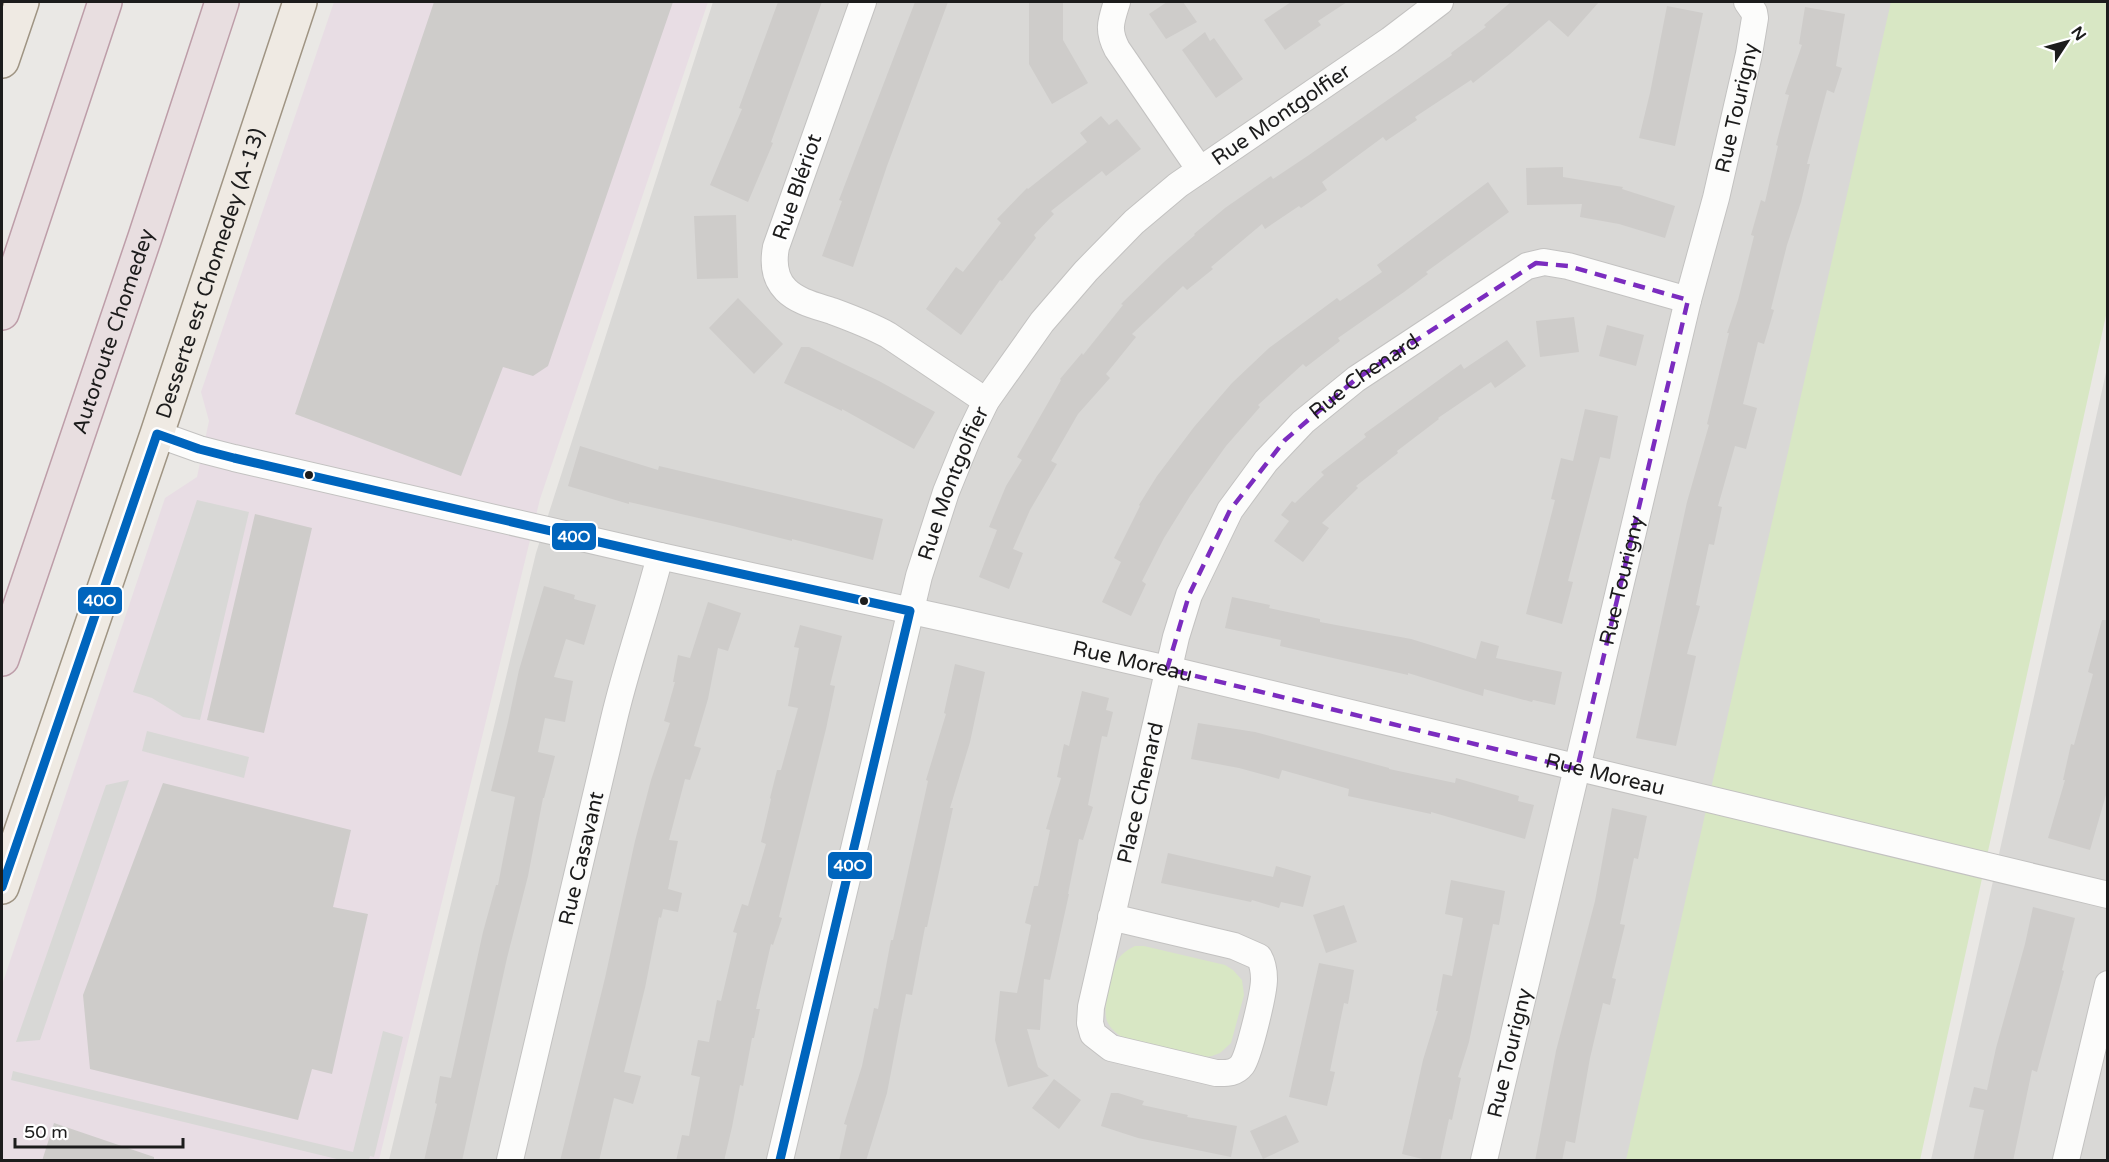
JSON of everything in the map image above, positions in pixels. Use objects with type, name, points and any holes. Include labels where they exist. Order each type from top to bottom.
[{"type":"highway","points":[[2,313],[105,2]]},
{"type":"highway","name":"Autoroute Chomedey","points":[[2,659],[222,2]]},
{"type":"main road","points":[[2,61],[22,2]]},
{"type":"main road","name":"Desserte est Chomedey (A-13)","points":[[2,886],[157,434],[300,2]]},
{"type":"street","name":"Rue Blériot","points":[[863,2],[776,247],[775,271],[780,282],[795,297],[872,326],[986,401]]},
{"type":"street","points":[[1117,2],[1110,29],[1111,38],[1200,170]]},
{"type":"street","name":"Rue Montgolfier","points":[[780,1161],[910,611],[942,503],[968,438],[986,401],[1041,322],[1086,271],[1142,215],[1178,185],[1390,40],[1440,2]]},
{"type":"street","name":"Rue Tourigny","points":[[1484,1161],[1688,300],[1716,198],[1749,54],[1755,18],[1747,2]]},
{"type":"street","name":"Rue Chenard","points":[[1167,669],[1189,595],[1230,510],[1266,461],[1285,440],[1303,422],[1356,380],[1503,281],[1536,263],[1568,266],[1688,300]]},
{"type":"street","name":"Rue Moreau","points":[[157,434],[199,449],[234,458],[1167,669],[2108,895]]},
{"type":"street","name":"Rue Casavant","points":[[510,1161],[626,670],[660,556]]},
{"type":"street","name":"Place Chenard","points":[[1111,917],[1234,946],[1258,957],[1263,968],[1264,986],[1246,1056],[1240,1067],[1230,1073],[1208,1071],[1111,1048],[1093,1034],[1090,1016],[1111,917],[1167,669]]},
{"type":"street","points":[[2066,1161],[2108,984]]},
{"type":"highlighted area","points":[[1536,263],[1568,266],[1688,300],[1577,769],[1167,669],[1189,595],[1230,510],[1285,440],[1356,379]]},
{"type":"shaded area","points":[[334,2],[708,2],[540,499],[379,1160],[2,1160],[2,985],[165,498],[197,477],[209,421],[201,392]]},
{"type":"shaded area","points":[[713,2],[1898,2],[1628,1160],[389,1160],[536,553]]},
{"type":"shaded area","points":[[2107,368],[2107,1160],[1931,1160]]},
{"type":"shaded area","points":[[197,500],[249,512],[200,720],[183,717],[152,698],[133,692]]},
{"type":"shaded area","points":[[147,731],[249,757],[244,778],[142,751]]},
{"type":"shaded area","points":[[129,780],[40,1040],[16,1042],[106,785]]},
{"type":"shaded area","points":[[383,1031],[403,1037],[374,1157],[370,1156],[369,1160],[341,1160],[11,1080],[13,1071],[353,1152]]},
{"type":"green space","points":[[1891,2],[2107,2],[2107,311],[1920,1160],[1626,1160]]},
{"type":"green space","points":[[1135,946],[1144,946],[1225,965],[1242,980],[1244,995],[1231,1043],[1220,1053],[1205,1057],[1123,1038],[1112,1028],[1107,1021],[1106,1008],[1112,973],[1120,956]]},
{"type":"building","points":[[434,2],[673,2],[548,366],[533,376],[503,367],[461,476],[295,414]]},
{"type":"building","points":[[778,2],[822,2],[771,142],[773,143],[748,202],[710,185],[742,109],[739,108]]},
{"type":"building","points":[[915,2],[948,2],[887,166],[853,267],[822,256],[842,201],[839,200]]},
{"type":"building","points":[[1167,2],[1183,2],[1197,22],[1166,39],[1149,14]]},
{"type":"building","points":[[1291,2],[1347,2],[1318,21],[1321,25],[1285,50],[1264,20]]},
{"type":"building","points":[[1511,2],[1599,2],[1568,37],[1549,20],[1473,83],[1471,80],[1415,117],[1417,120],[1386,141],[1383,137],[1322,182],[1327,190],[1265,229],[1262,224],[1187,290],[1183,286],[1132,334],[1136,337],[1106,374],[1110,378],[1078,414],[1051,461],[1057,464],[1030,510],[1013,549],[1023,553],[1009,589],[979,577],[997,530],[989,527],[1006,486],[1022,460],[1017,457],[1060,379],[1082,353],[1083,355],[1123,305],[1121,304],[1194,234],[1225,208],[1271,176],[1273,179],[1309,155],[1452,55],[1451,53],[1486,27],[1484,25]]},
{"type":"building","points":[[1029,3],[1063,3],[1063,40],[1088,83],[1052,104],[1029,64]]},
{"type":"building","points":[[1667,6],[1703,13],[1675,146],[1639,138]]},
{"type":"building","points":[[1805,7],[1845,14],[1836,66],[1842,68],[1834,93],[1827,90],[1807,164],[1810,164],[1801,202],[1787,245],[1771,309],[1774,310],[1764,344],[1758,342],[1743,404],[1757,408],[1746,449],[1735,446],[1718,506],[1722,507],[1714,545],[1709,544],[1696,605],[1700,606],[1687,654],[1696,656],[1676,746],[1636,738],[1687,502],[1709,425],[1707,424],[1729,333],[1727,333],[1738,300],[1754,236],[1751,235],[1761,200],[1765,202],[1789,95],[1785,94],[1802,45],[1799,44]]},
{"type":"building","points":[[1205,32],[1210,41],[1214,38],[1243,79],[1216,98],[1182,50]]},
{"type":"building","points":[[1101,116],[1109,125],[1117,119],[1141,149],[1106,176],[1102,171],[1051,211],[1054,214],[1034,235],[1036,238],[1002,281],[1000,280],[961,335],[926,309],[956,267],[963,272],[1001,223],[997,219],[1027,188],[1087,142],[1080,133]]},
{"type":"building","points":[[1563,167],[1563,177],[1623,187],[1622,189],[1675,206],[1665,238],[1619,224],[1580,217],[1582,204],[1527,205],[1526,168]]},
{"type":"building","points":[[1488,182],[1509,212],[1426,272],[1428,274],[1404,292],[1338,338],[1340,341],[1306,367],[1303,364],[1258,405],[1260,407],[1226,446],[1190,496],[1164,538],[1142,581],[1146,584],[1131,616],[1102,602],[1121,562],[1114,558],[1139,505],[1157,476],[1194,427],[1232,383],[1269,348],[1337,298],[1340,301],[1382,272],[1377,265]]},
{"type":"building","points":[[736,215],[738,278],[697,279],[694,216]]},
{"type":"building","points":[[738,298],[783,344],[754,374],[709,328]]},
{"type":"building","points":[[1574,317],[1579,352],[1540,357],[1536,321]]},
{"type":"building","points":[[1607,325],[1644,335],[1636,366],[1599,356]]},
{"type":"building","points":[[1507,340],[1526,366],[1495,388],[1491,382],[1438,418],[1356,486],[1358,488],[1322,523],[1329,528],[1303,562],[1274,541],[1289,521],[1281,515],[1292,501],[1295,503],[1324,475],[1321,472],[1366,437],[1364,434],[1461,364],[1464,369]]},
{"type":"building","points":[[801,347],[809,347],[879,381],[935,412],[914,449],[842,409],[842,411],[784,383]]},
{"type":"building","points":[[1585,409],[1618,416],[1610,459],[1600,457],[1568,581],[1573,582],[1562,624],[1526,614],[1555,500],[1551,499],[1561,458],[1573,461]]},
{"type":"building","points":[[580,446],[658,470],[659,466],[883,519],[873,560],[792,539],[792,541],[629,502],[629,504],[568,486]]},
{"type":"building","points":[[255,514],[312,528],[264,733],[207,720]]},
{"type":"building","points":[[544,586],[575,595],[574,599],[596,605],[584,645],[566,639],[554,677],[573,681],[565,722],[545,718],[538,752],[555,756],[543,798],[528,876],[507,958],[462,1161],[424,1161],[437,1104],[435,1103],[440,1076],[451,1078],[483,932],[496,885],[498,885],[515,797],[491,791],[519,670]]},
{"type":"building","points":[[1232,597],[1320,619],[1320,622],[1411,639],[1476,659],[1481,641],[1499,646],[1496,658],[1562,672],[1555,705],[1533,700],[1532,702],[1484,689],[1483,696],[1408,673],[1408,675],[1280,646],[1281,640],[1225,628]]},
{"type":"building","points":[[708,602],[741,613],[728,651],[718,648],[708,699],[694,746],[701,748],[690,780],[685,779],[669,840],[678,841],[668,889],[682,893],[678,912],[663,909],[661,918],[659,917],[645,988],[624,1072],[641,1076],[633,1104],[614,1098],[599,1161],[560,1161],[605,978],[635,841],[651,780],[670,723],[664,721],[675,682],[673,682],[678,655],[690,658]]},
{"type":"building","points":[[2102,620],[2108,620],[2108,788],[2090,850],[2048,838],[2065,780],[2063,780],[2071,744],[2074,745],[2093,674],[2088,672]]},
{"type":"building","points":[[800,625],[842,636],[830,685],[835,686],[826,729],[779,917],[782,918],[773,945],[771,944],[756,1009],[760,1009],[754,1038],[752,1038],[743,1086],[740,1085],[724,1161],[676,1161],[682,1135],[689,1136],[700,1077],[691,1075],[698,1040],[709,1042],[717,1000],[721,1001],[737,933],[733,932],[742,904],[748,906],[766,844],[761,842],[770,798],[777,770],[781,770],[798,708],[788,706],[799,648],[794,647]]},
{"type":"building","points":[[955,664],[985,672],[970,742],[950,808],[953,808],[927,927],[925,927],[912,995],[906,994],[887,1093],[866,1161],[839,1161],[847,1125],[844,1124],[862,1066],[874,1008],[878,1009],[891,940],[893,940],[928,781],[926,780],[946,714],[944,713]]},
{"type":"building","points":[[1082,691],[1109,698],[1106,710],[1113,712],[1107,737],[1102,736],[1088,805],[1093,807],[1083,840],[1079,839],[1050,980],[1044,979],[1040,1030],[1027,1029],[1038,1067],[1049,1076],[1008,1087],[995,1040],[1000,991],[1017,993],[1031,925],[1025,923],[1034,886],[1038,886],[1050,830],[1046,829],[1061,778],[1057,777],[1064,744],[1069,746]]},
{"type":"building","points":[[1198,723],[1255,732],[1389,769],[1455,783],[1456,778],[1519,796],[1518,801],[1534,805],[1525,839],[1431,812],[1431,814],[1348,796],[1349,789],[1282,770],[1279,779],[1239,768],[1191,759]]},
{"type":"building","points":[[163,783],[351,830],[333,907],[368,914],[332,1074],[312,1069],[298,1120],[90,1069],[83,995]]},
{"type":"building","points":[[1612,808],[1647,816],[1638,859],[1634,858],[1620,924],[1625,925],[1612,978],[1616,979],[1610,1005],[1603,1003],[1590,1058],[1575,1143],[1566,1141],[1562,1161],[1535,1161],[1556,1051],[1595,901]]},
{"type":"building","points":[[1168,853],[1273,877],[1276,866],[1311,876],[1303,907],[1281,902],[1279,908],[1252,900],[1251,902],[1161,883]]},
{"type":"building","points":[[1451,880],[1505,891],[1499,925],[1493,924],[1469,1042],[1458,1077],[1461,1078],[1452,1120],[1449,1119],[1440,1161],[1431,1161],[1402,1154],[1423,1060],[1438,1011],[1436,1011],[1443,974],[1452,976],[1463,918],[1445,914]]},
{"type":"building","points":[[1344,905],[1357,942],[1326,953],[1313,915]]},
{"type":"building","points":[[2033,907],[2075,918],[2062,970],[2064,971],[2037,1072],[2032,1070],[2013,1161],[1973,1161],[1984,1110],[1969,1107],[1974,1087],[1987,1090]]},
{"type":"building","points":[[1319,963],[1354,970],[1348,1004],[1344,1003],[1330,1071],[1335,1072],[1327,1106],[1289,1097]]},
{"type":"building","points":[[1054,1079],[1081,1100],[1059,1129],[1032,1108]]},
{"type":"building","points":[[1111,1093],[1144,1101],[1142,1105],[1188,1115],[1187,1117],[1237,1126],[1231,1157],[1138,1138],[1101,1126]]},
{"type":"building","points":[[1286,1115],[1299,1142],[1263,1159],[1250,1131]]},
{"type":"building","points":[[54,1123],[154,1157],[154,1161],[42,1161]]},
{"type":"transit line","name":"40O","points":[[2,887],[157,434],[199,449],[234,458],[910,611],[780,1160]]}]
